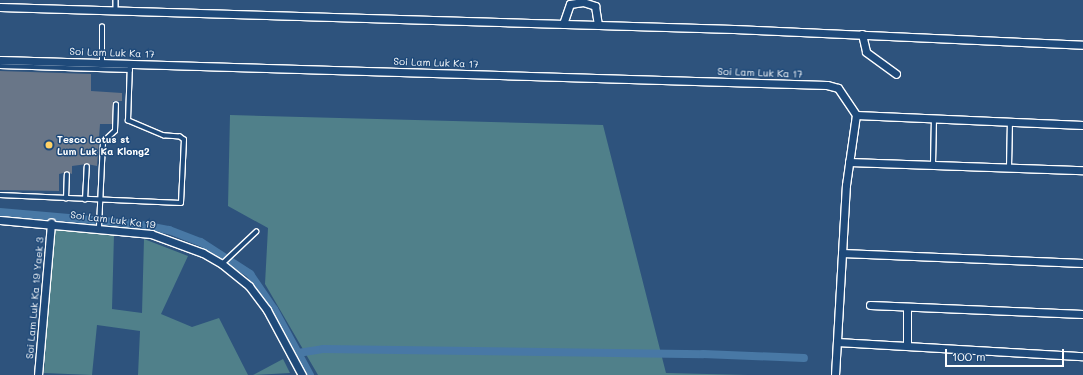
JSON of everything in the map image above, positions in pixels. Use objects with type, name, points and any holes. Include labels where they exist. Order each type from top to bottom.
[{"type":"street","points":[[563,24],[566,8],[570,4],[583,2],[595,6],[598,25]]},
{"type":"street","points":[[0,7],[862,34],[1083,45]]},
{"type":"street","points":[[862,34],[866,52],[896,74]]},
{"type":"street","name":"Soi Lam Luk Ka 17","points":[[0,60],[102,63],[130,67],[827,85],[838,88],[856,115]]},
{"type":"street","points":[[835,375],[849,162],[856,115],[1083,125]]},
{"type":"street","points":[[849,162],[1083,170]]},
{"type":"street","name":"Soi Lam Luk Ka 19","points":[[0,220],[100,224],[167,239],[224,262],[249,286],[259,300],[302,375]]},
{"type":"street","name":"Soi Lam Luk Ka 19 Yaek 3","points":[[38,375],[51,223]]},
{"type":"street","points":[[842,253],[1083,263]]},
{"type":"street","points":[[870,305],[907,308],[1083,314]]},
{"type":"street","points":[[907,308],[907,345]]},
{"type":"street","points":[[837,342],[1083,356]]},
{"type":"lane","points":[[116,0],[116,10]]},
{"type":"lane","points":[[102,27],[102,63]]},
{"type":"lane","points":[[0,66],[130,67],[128,121],[164,136],[184,139],[183,200],[177,204],[0,195]]},
{"type":"lane","points":[[100,224],[103,142],[115,130],[116,105]]},
{"type":"lane","points":[[933,165],[934,119]]},
{"type":"lane","points":[[1009,168],[1010,122]]},
{"type":"lane","points":[[85,200],[87,167]]},
{"type":"lane","points":[[66,199],[67,175]]},
{"type":"lane","points":[[224,262],[256,232]]},
{"type":"green space","points":[[230,115],[603,125],[666,373],[748,375],[318,375],[265,284],[268,228],[228,206]]},
{"type":"green space","points":[[53,230],[114,234],[112,309],[142,313],[144,239],[188,256],[161,314],[192,327],[219,318],[248,375],[138,375],[140,331],[97,325],[92,375],[44,373]]},
{"type":"green space","points":[[283,359],[290,373],[253,375]]},
{"type":"building","name":"Tesco Lotus st Lum Luk Ka Klong2","points":[[0,71],[91,74],[91,91],[122,93],[122,101],[113,101],[112,124],[100,124],[97,166],[87,164],[72,166],[72,174],[67,172],[59,174],[59,191],[0,190]]},
{"type":"waterway","points":[[0,212],[137,224],[169,230],[201,242],[250,274],[274,309],[310,375]]},
{"type":"waterway","points":[[298,353],[323,349],[703,354],[804,358]]},
{"type":"place","name":"Tesco Lotus st Lum Luk Ka Klong2","points":[[49,145]]}]
